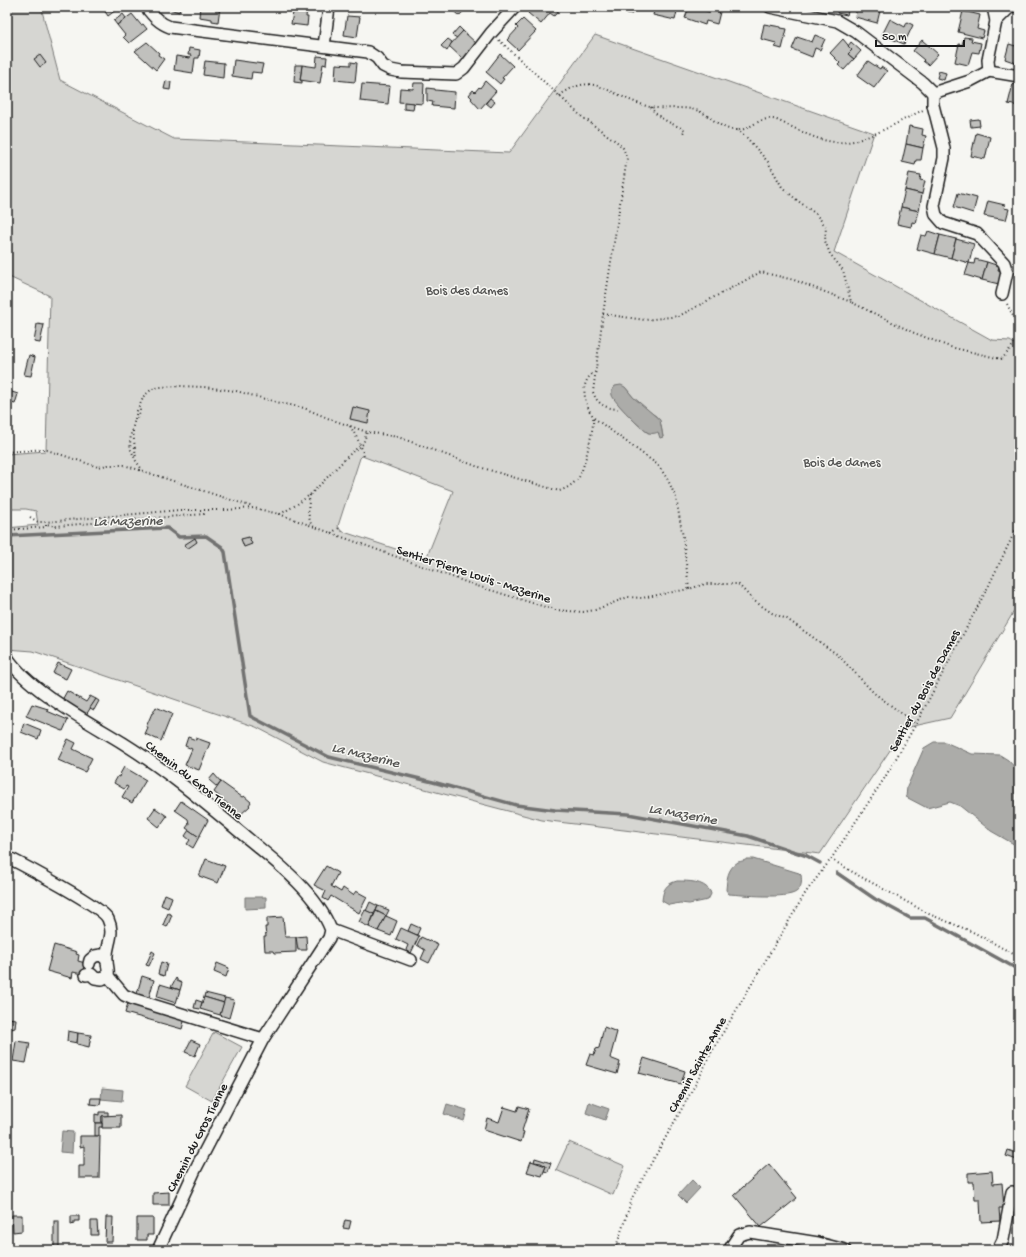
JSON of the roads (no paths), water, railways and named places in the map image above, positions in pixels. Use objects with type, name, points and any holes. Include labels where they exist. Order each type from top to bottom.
[{"type":"street","points":[[146,7],[163,25],[170,27],[368,52],[377,58],[383,66],[391,70],[401,72],[456,74],[464,68],[491,33],[515,7]]},
{"type":"street","points":[[324,46],[329,7]]},
{"type":"street","points":[[770,7],[837,21],[856,32],[923,83],[933,93],[933,105],[944,148],[944,158],[934,206],[936,215],[943,223],[977,234],[1004,263],[1007,272],[1002,294]]},
{"type":"street","points":[[990,71],[988,60],[996,22],[993,7]]},
{"type":"street","points":[[996,22],[1010,7]]},
{"type":"street","points":[[933,93],[970,82],[990,71],[1019,76]]},
{"type":"street","name":"Chemin du Gros Tienne","points":[[7,657],[20,674],[60,704],[146,757],[179,782],[280,866],[305,890],[320,910],[331,930],[323,947],[263,1038],[195,1170],[158,1250]]},
{"type":"street","points":[[7,673],[20,674]]},
{"type":"street","points":[[7,857],[28,867],[93,906],[108,917],[112,929],[107,960],[109,968],[108,976],[124,995],[263,1038]]},
{"type":"street","points":[[331,930],[411,960]]},
{"type":"street","points":[[89,964],[90,960],[95,956],[101,956],[107,960]]},
{"type":"street","points":[[86,975],[91,974],[95,978],[102,979],[108,976]]},
{"type":"street","points":[[998,1250],[1003,1240],[1012,1192]]},
{"type":"street","points":[[731,1250],[731,1247],[739,1234],[750,1232],[845,1250]]},
{"type":"waterway","name":"La Mazerine","points":[[7,536],[167,528],[179,537],[206,536],[222,547],[225,552],[250,716],[329,757],[433,782],[516,805],[555,810],[628,814],[748,836],[807,856],[820,863]]},
{"type":"waterway","name":"La Mazerine","points":[[837,873],[875,899],[910,918],[925,918],[1019,970]]},
{"type":"park label","name":"Bois des dames","points":[[467,289]]},
{"type":"park label","name":"Bois de dames","points":[[842,461]]}]
